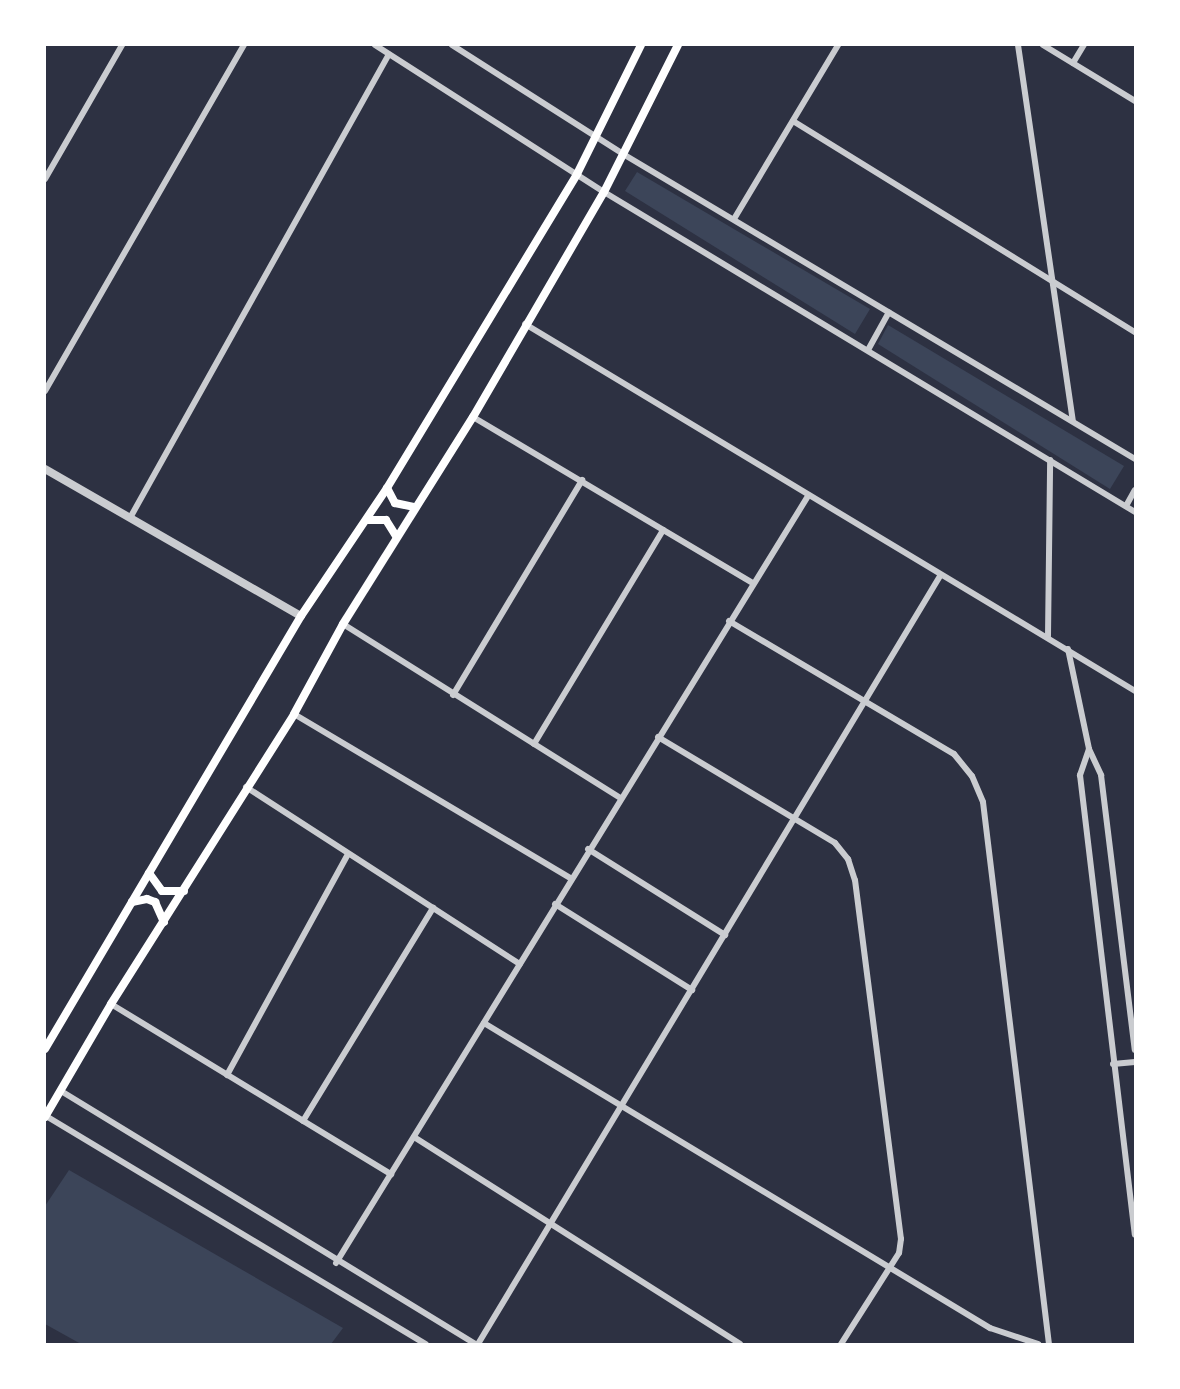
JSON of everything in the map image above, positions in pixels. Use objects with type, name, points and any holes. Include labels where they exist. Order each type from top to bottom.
[{"type":"main road","points":[[45,1049],[301,616],[387,488],[577,174],[597,138],[641,45]]},
{"type":"main road","points":[[45,1117],[111,1004],[294,714],[343,624],[396,536],[473,417],[525,324],[604,192],[678,45]]},
{"type":"main road","points":[[387,488],[395,503],[414,507]]},
{"type":"main road","points":[[367,520],[386,520],[396,536]]},
{"type":"main road","points":[[149,873],[162,891],[184,891]]},
{"type":"main road","points":[[132,902],[147,899],[155,902],[164,922]]},
{"type":"street","points":[[45,178],[122,45]]},
{"type":"street","points":[[45,391],[244,45]]},
{"type":"street","points":[[375,45],[604,192],[1135,512]]},
{"type":"street","points":[[452,45],[623,154],[1135,459]]},
{"type":"street","points":[[734,219],[838,45]]},
{"type":"street","points":[[1018,45],[1073,422]]},
{"type":"street","points":[[1043,45],[1135,101]]},
{"type":"street","points":[[1072,63],[1084,45]]},
{"type":"street","points":[[130,518],[389,54]]},
{"type":"street","points":[[793,121],[1135,332]]},
{"type":"street","points":[[868,350],[889,312]]},
{"type":"street","points":[[525,324],[940,576],[1048,636],[1135,691]]},
{"type":"street","points":[[473,417],[753,583]]},
{"type":"street","points":[[1048,636],[1050,460]]},
{"type":"street","points":[[45,469],[301,616]]},
{"type":"street","points":[[453,695],[582,480]]},
{"type":"street","points":[[1126,506],[1135,490]]},
{"type":"street","points":[[336,1263],[520,964],[570,878],[808,496]]},
{"type":"street","points":[[534,744],[663,530]]},
{"type":"street","points":[[61,1091],[336,1263],[476,1344],[625,1105],[795,817],[868,702],[940,576]]},
{"type":"street","points":[[729,621],[954,754],[972,776],[982,802],[1049,1344]]},
{"type":"street","points":[[343,624],[620,798]]},
{"type":"street","points":[[1068,649],[1089,749],[1101,775],[1135,1050]]},
{"type":"street","points":[[294,714],[570,878]]},
{"type":"street","points":[[658,737],[835,843],[848,858],[855,880],[901,1239],[899,1253],[842,1344]]},
{"type":"street","points":[[1089,749],[1080,775],[1135,1235]]},
{"type":"street","points":[[246,787],[520,964]]},
{"type":"street","points":[[588,849],[725,935]]},
{"type":"street","points":[[227,1075],[348,854]]},
{"type":"street","points":[[555,904],[692,990]]},
{"type":"street","points":[[303,1121],[433,908]]},
{"type":"street","points":[[111,1004],[391,1174]]},
{"type":"street","points":[[484,1023],[890,1264],[990,1328],[1038,1344]]},
{"type":"street","points":[[1113,1064],[1135,1062]]},
{"type":"street","points":[[45,1117],[426,1344]]},
{"type":"street","points":[[414,1137],[550,1226],[740,1344]]},
{"type":"shaded area","points":[[637,172],[870,309],[855,334],[625,191]]},
{"type":"shaded area","points":[[888,325],[1124,466],[1110,489],[878,344]]},
{"type":"shaded area","points":[[69,1170],[343,1328],[331,1344],[81,1344],[45,1324],[45,1206]]}]
